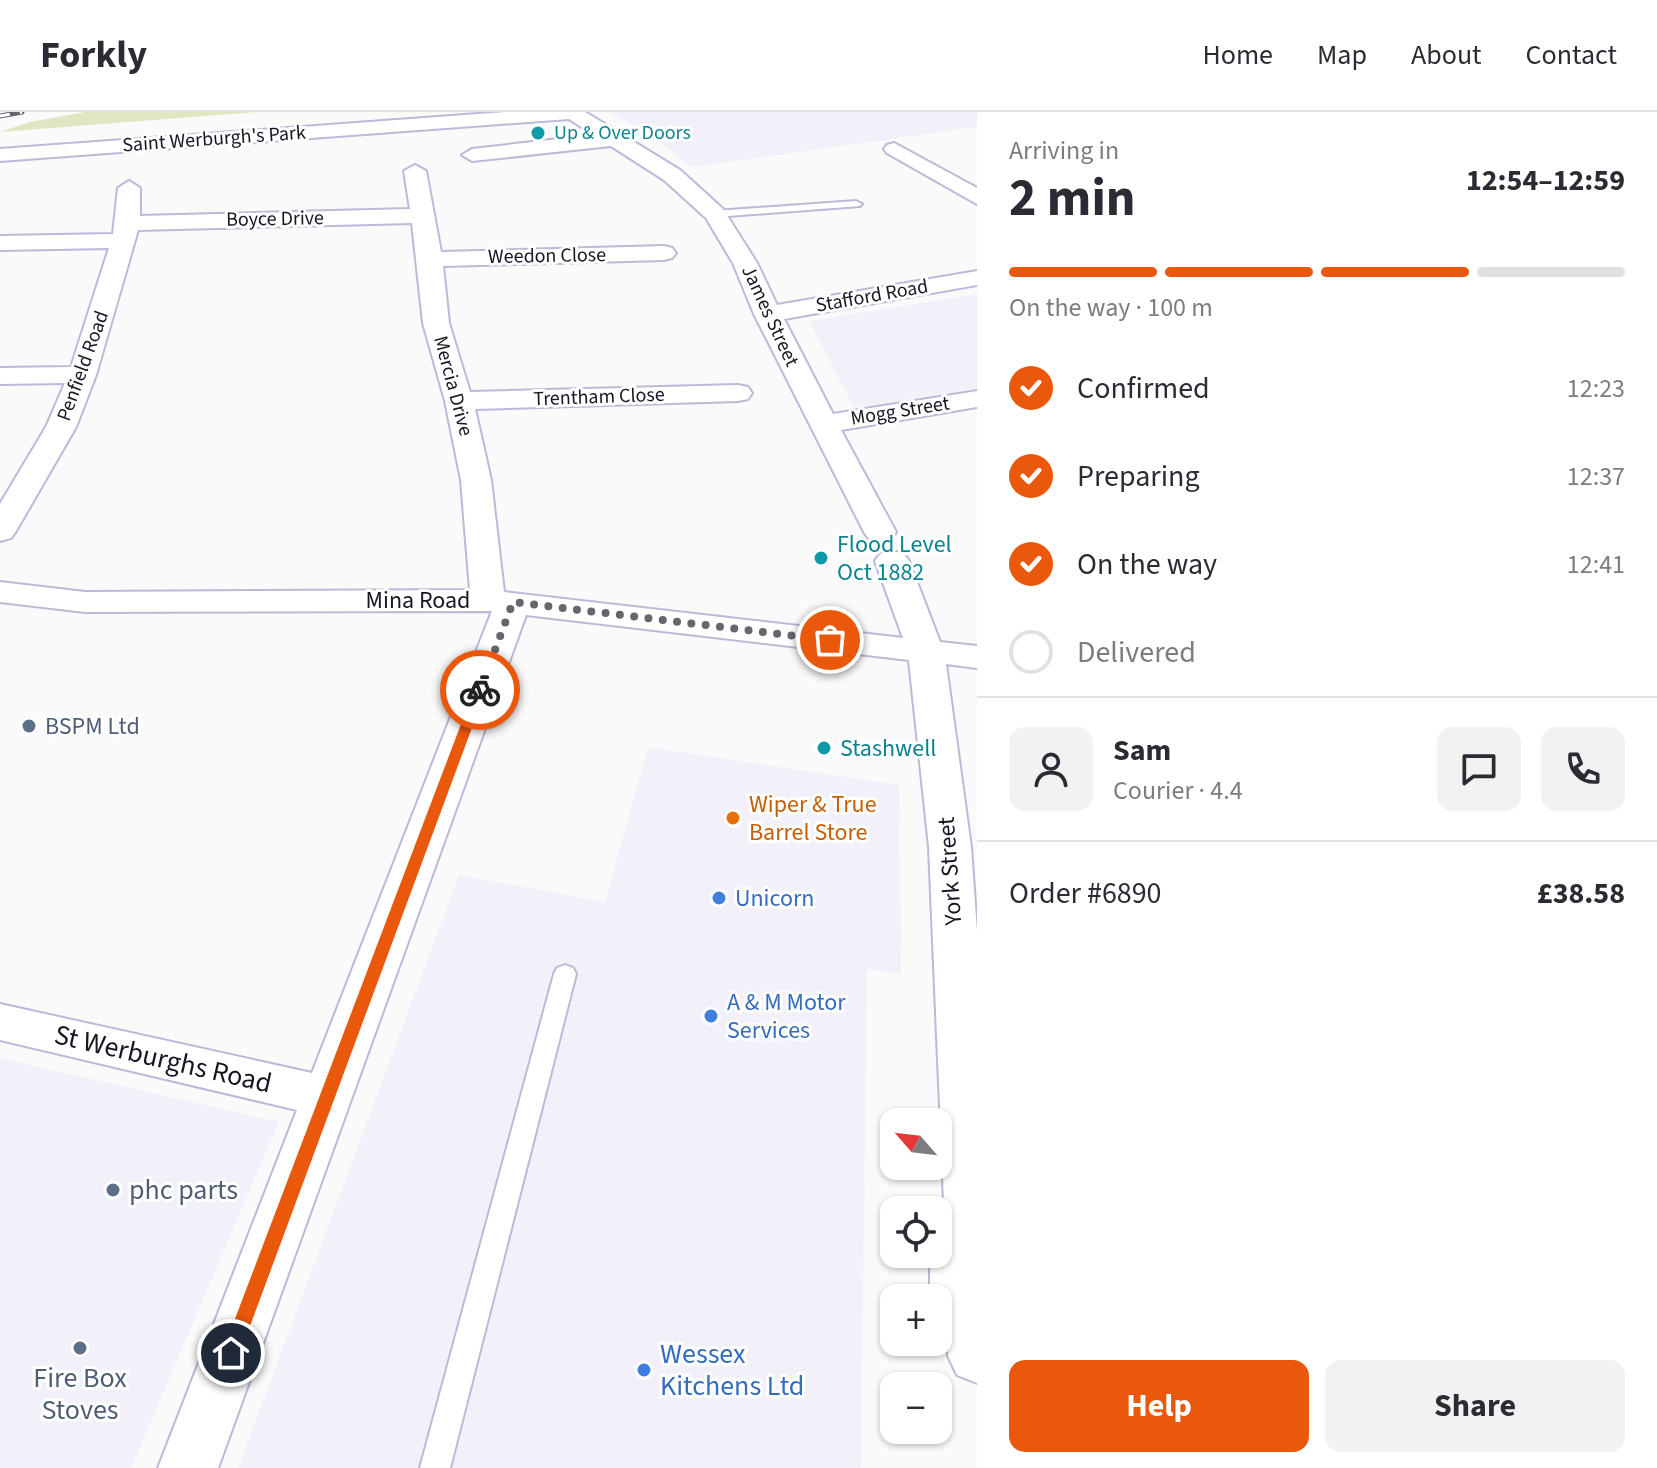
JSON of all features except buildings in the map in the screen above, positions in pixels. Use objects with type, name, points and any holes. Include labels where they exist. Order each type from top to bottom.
[{"type":"street","name":"James Street","points":[[571,112],[672,175],[715,214],[745,263],[767,314],[886,546],[926,651]]},
{"type":"street","name":"Saint Werburgh's Park","points":[[0,155],[571,112]]},
{"type":"street","points":[[472,155],[615,139]]},
{"type":"street","points":[[894,149],[977,197]]},
{"type":"street","name":"Mercia Drive","points":[[415,171],[430,259],[436,323],[459,401],[500,601]]},
{"type":"street","name":"Penfield Road","points":[[0,531],[61,427],[82,375],[107,302],[125,232],[129,188]]},
{"type":"street","name":"Boyce Drive","points":[[0,243],[125,232],[421,216]]},
{"type":"street","name":"Weedon Close","points":[[430,259],[665,254]]},
{"type":"street","name":"Stafford Road","points":[[767,314],[977,278]]},
{"type":"street","points":[[0,376],[82,375]]},
{"type":"street","name":"Trentham Close","points":[[459,401],[739,394]]},
{"type":"street","name":"Mogg Street","points":[[824,424],[977,399]]},
{"type":"street","name":"Mina Road","points":[[6,601],[500,601],[977,657]]},
{"type":"street","points":[[188,1468],[327,1097],[500,601]]},
{"type":"street","name":"York Street","points":[[926,651],[950,847],[974,1237],[957,1249],[958,1291],[976,1326]]},
{"type":"street","name":"St Werburghs Road","points":[[0,1022],[327,1097]]},
{"type":"lane","points":[[715,214],[856,204]]},
{"type":"lane","points":[[435,1468],[565,974]]},
{"type":"shaded area","points":[[608,112],[977,112],[977,127],[692,167],[642,129]]},
{"type":"shaded area","points":[[977,294],[977,388],[854,408],[809,321]]},
{"type":"shaded area","points":[[648,747],[899,785],[901,974],[867,969],[861,1468],[238,1468],[459,875],[605,902]]},
{"type":"shaded area","points":[[0,1058],[279,1122],[131,1468],[0,1468]]},
{"type":"green space","points":[[85,112],[256,112],[0,132],[30,122]]},
{"type":"railway","points":[[0,116],[22,112]]},
{"type":"way so far","points":[[480,690],[513,602],[830,640]]},
{"type":"place","name":"Up & Over Doors","points":[[538,133]]},
{"type":"place","name":"Flood Level Oct 1882","points":[[821,558]]},
{"type":"place","name":"BSPM Ltd","points":[[29,726]]},
{"type":"place","name":"Stashwell","points":[[824,748]]},
{"type":"place","name":"Wiper & True Barrel Store","points":[[733,818]]},
{"type":"place","name":"Unicorn","points":[[719,898]]},
{"type":"place","name":"A & M Motor Services","points":[[711,1016]]},
{"type":"place","name":"phc parts","points":[[113,1190]]},
{"type":"place","name":"Fire Box Stoves","points":[[80,1348]]},
{"type":"place","name":"Wessex Kitchens Ltd","points":[[644,1370]]},
{"type":"route","points":[[231,1353],[480,690]]}]
